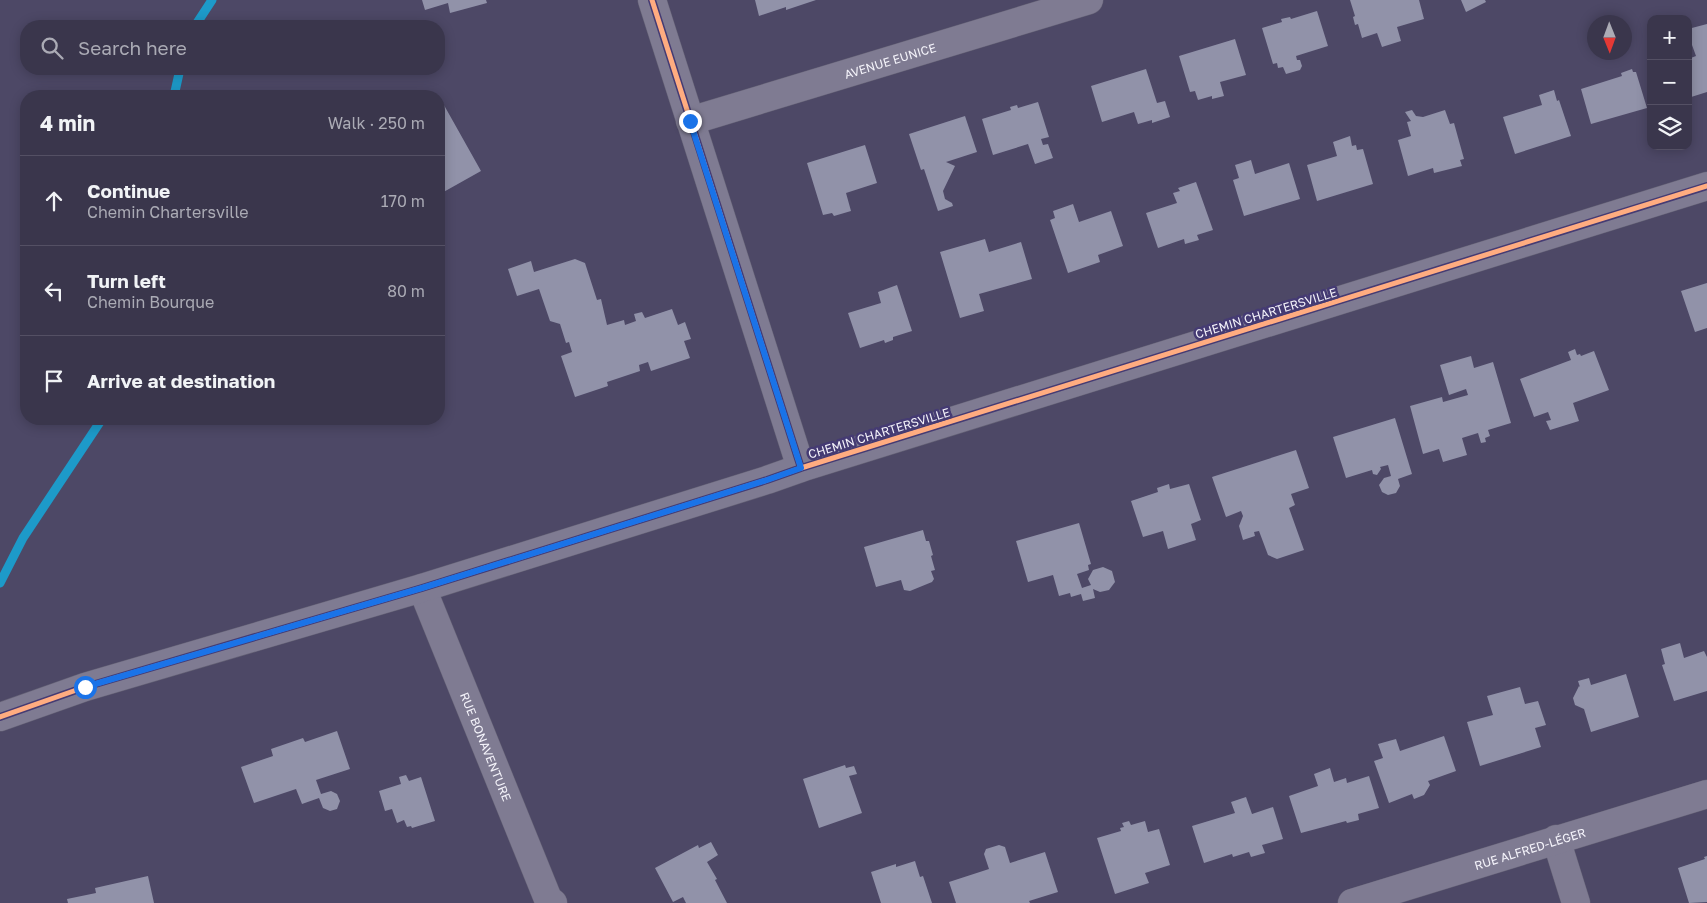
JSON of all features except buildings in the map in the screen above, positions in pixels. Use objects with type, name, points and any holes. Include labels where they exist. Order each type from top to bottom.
[{"type":"street","points":[[652,0],[801,468]]},
{"type":"street","name":"AVENUE EUNICE","points":[[690,121],[1089,0]]},
{"type":"street","name":"CHEMIN CHARTERSVILLE","points":[[0,717],[85,687],[422,588],[1707,186]]},
{"type":"street","name":"RUE BONAVENTURE","points":[[422,588],[548,899],[553,903]]},
{"type":"street","name":"RUE ALFRED-LÉGER","points":[[1352,903],[1707,794]]},
{"type":"street","points":[[1556,839],[1576,903]]},
{"type":"waterway","points":[[199,20],[212,0]]},
{"type":"waterway","points":[[175,90],[179,75]]},
{"type":"waterway","points":[[0,583],[23,538],[98,425]]},
{"type":"cycle path","points":[[652,0],[801,468]]},
{"type":"cycle path","points":[[0,717],[85,687],[422,588],[1707,186]]},
{"type":"route","points":[[85,687],[422,588],[801,468],[690,121]]}]
